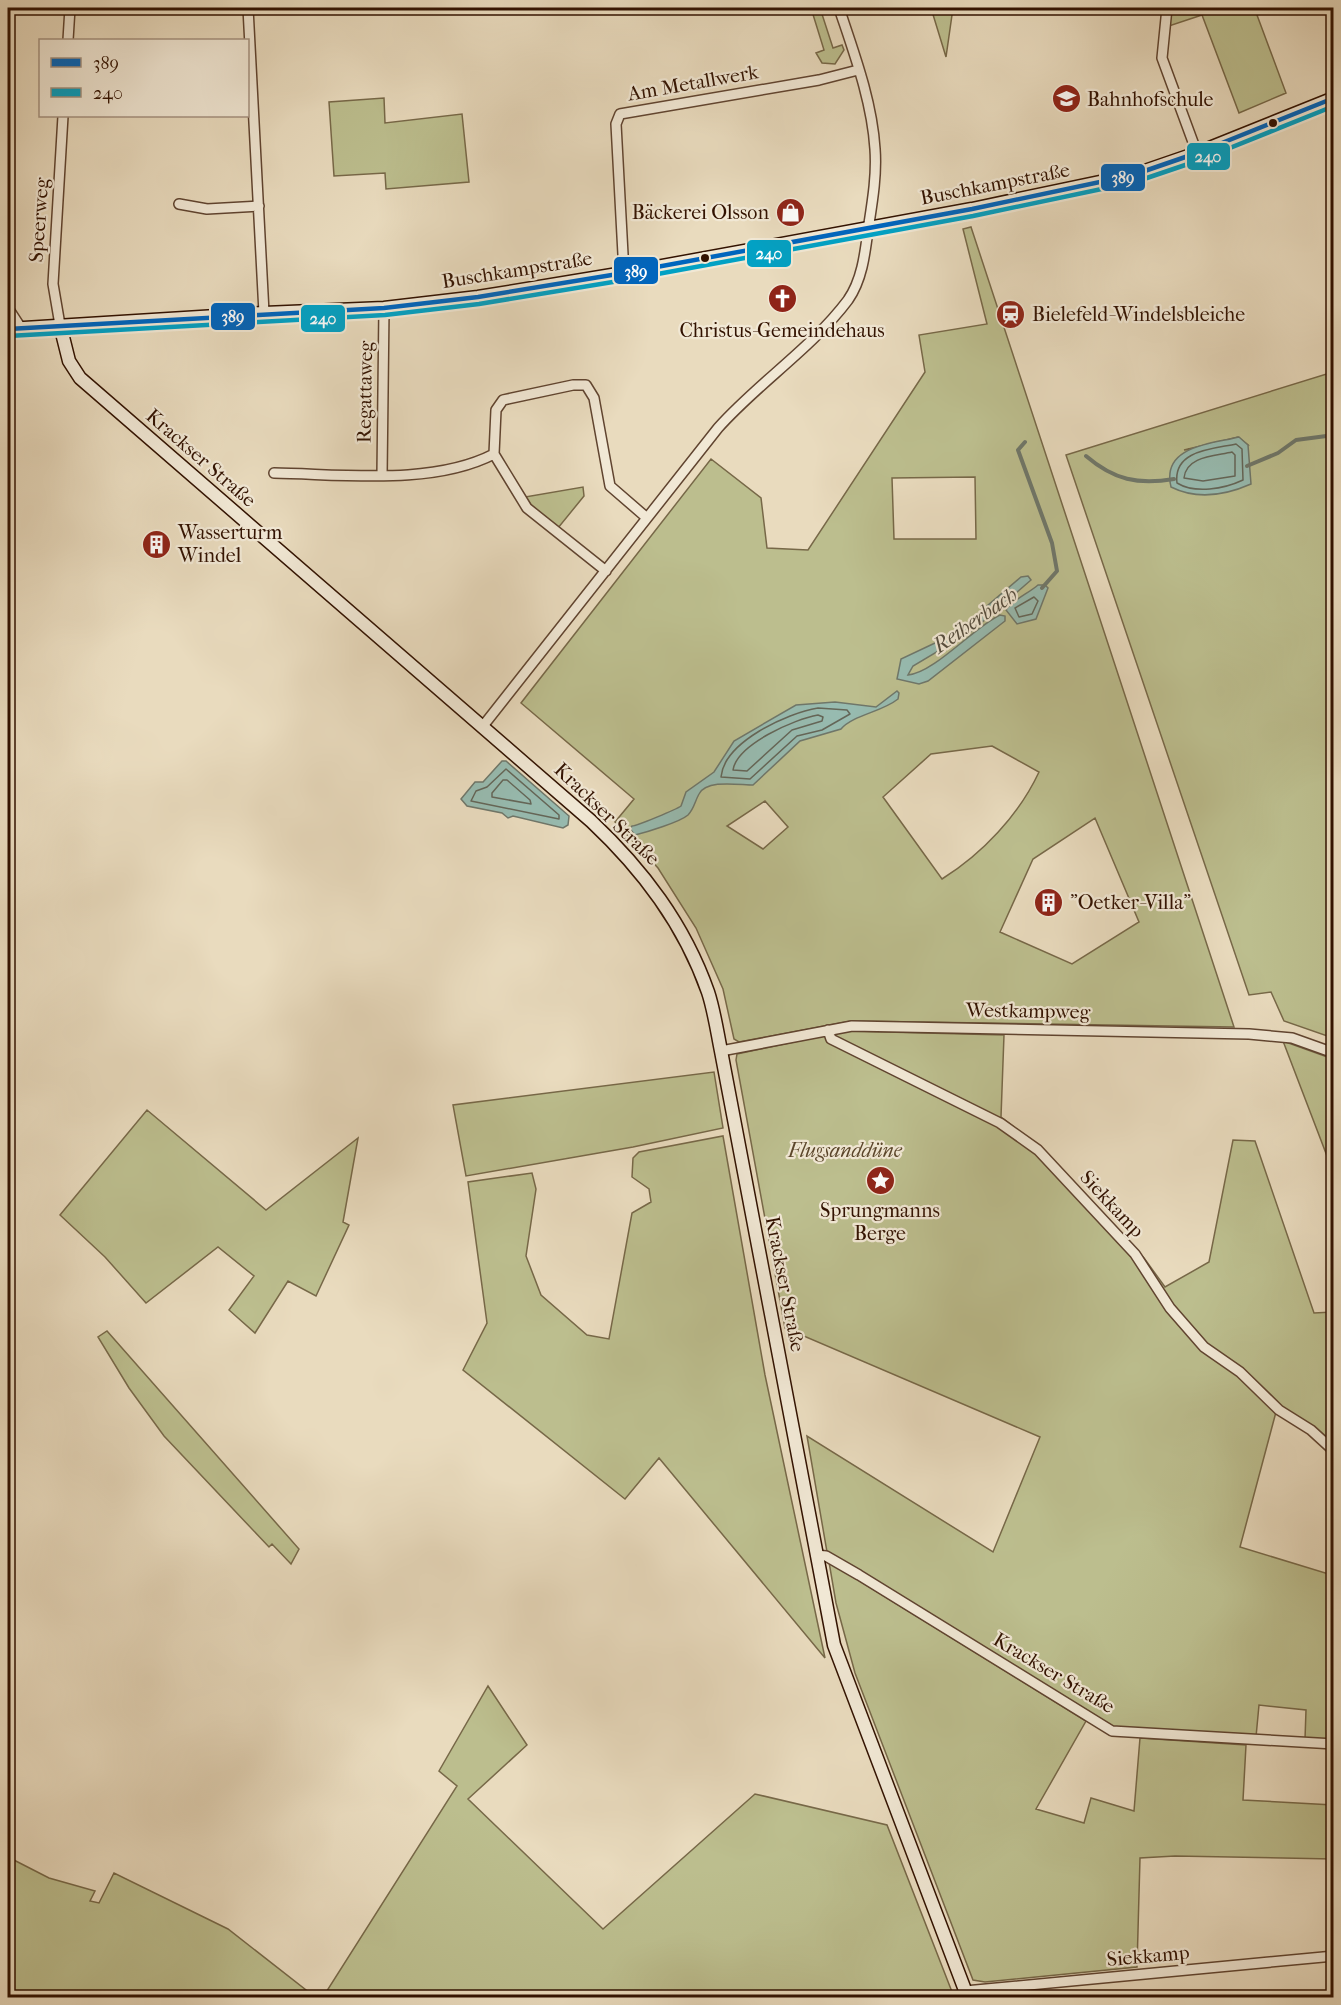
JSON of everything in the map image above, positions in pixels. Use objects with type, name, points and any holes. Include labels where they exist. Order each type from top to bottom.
[{"type":"street","points":[[68,39],[70,8]]},
{"type":"street","points":[[248,8],[264,313]]},
{"type":"street","points":[[483,726],[735,409],[823,328],[847,301],[858,281],[869,227],[875,150],[872,125],[839,8]]},
{"type":"street","points":[[1167,8],[1162,58],[1197,153]]},
{"type":"street","name":"Am Metallwerk","points":[[624,273],[616,124],[620,114],[819,80],[858,70]]},
{"type":"street","name":"Buschkampstraße","points":[[8,329],[264,313],[384,309],[478,297],[624,273],[1088,186],[1133,175],[1197,153],[1334,98]]},
{"type":"street","name":"Speerweg","points":[[60,326],[53,284],[63,117]]},
{"type":"street","points":[[179,204],[207,209],[259,206]]},
{"type":"street","points":[[8,308],[21,328]]},
{"type":"street","name":"Regattaweg","points":[[382,475],[384,309]]},
{"type":"street","name":"Krackser Straße","points":[[60,326],[69,361],[80,378],[483,726],[611,840],[652,885],[680,928],[708,993],[721,1051],[834,1645],[967,1994]]},
{"type":"street","points":[[606,571],[527,508],[494,454],[496,410],[503,400],[573,385],[586,386],[594,398],[610,486],[647,518]]},
{"type":"street","points":[[274,473],[424,474],[494,454]]},
{"type":"street","name":"Westkampweg","points":[[721,1051],[852,1026],[1249,1034],[1292,1038],[1334,1053]]},
{"type":"street","name":"Siekkamp","points":[[828,1030],[831,1039],[1000,1123],[1038,1150],[1135,1254],[1170,1308],[1198,1341],[1240,1372],[1279,1410],[1311,1430],[1334,1450]]},
{"type":"street","name":"Krackser Straße","points":[[816,1555],[826,1556],[859,1575],[1112,1731],[1334,1744]]},
{"type":"street","name":"Siekkamp","points":[[967,1994],[1334,1956]]},
{"type":"green space","points":[[811,8],[820,8],[833,48],[842,45],[844,50],[835,64],[822,63],[816,53],[824,50]]},
{"type":"green space","points":[[931,8],[953,8],[946,57]]},
{"type":"green space","points":[[1171,8],[1269,8],[1257,15],[1286,93],[1239,113],[1202,15],[1169,26]]},
{"type":"green space","points":[[384,98],[385,123],[462,114],[469,182],[386,189],[385,173],[334,176],[329,102]]},
{"type":"green space","points":[[971,227],[1234,1027],[851,1021],[739,1042],[734,1039],[723,989],[696,928],[658,868],[615,822],[634,799],[521,703],[711,459],[761,498],[767,548],[808,550],[925,372],[919,335],[987,324],[963,229]],"holes":[[[975,477],[976,539],[894,539],[892,478]],[[992,746],[1039,772],[1021,803],[998,832],[971,858],[942,879],[883,797],[931,754]],[[765,801],[788,827],[763,849],[727,826]],[[1095,818],[1139,922],[1072,964],[1000,932],[1033,859]]]},
{"type":"green space","points":[[1333,372],[1333,1038],[1284,1021],[1271,992],[1249,995],[1066,455]],"holes":[[[1238,437],[1248,445],[1184,450]]]},
{"type":"green space","points":[[583,487],[584,496],[558,528],[532,507],[525,497]]},
{"type":"green space","name":"Flugsanddüne","points":[[846,1031],[1004,1035],[1001,1117],[1043,1149],[1144,1258],[1165,1287],[1209,1262],[1233,1140],[1255,1141],[1314,1313],[1333,1312],[1334,1445],[1276,1412],[1240,1547],[1332,1575],[1333,1741],[1305,1739],[1306,1710],[1259,1705],[1256,1737],[1113,1728],[827,1552],[807,1436],[993,1552],[1040,1437],[785,1328],[736,1060],[737,1054]]},
{"type":"green space","points":[[1283,1041],[1333,1059],[1333,1170],[1332,1169]]},
{"type":"green space","points":[[714,1072],[723,1128],[633,1147],[466,1176],[453,1105]]},
{"type":"green space","points":[[147,1110],[266,1210],[358,1138],[343,1222],[349,1225],[316,1296],[288,1281],[255,1333],[229,1310],[254,1276],[218,1247],[146,1303],[105,1257],[60,1215]]},
{"type":"green space","points":[[723,1136],[765,1375],[825,1658],[659,1458],[625,1499],[463,1370],[487,1323],[468,1182],[532,1173],[536,1189],[526,1256],[541,1295],[587,1335],[609,1339],[632,1213],[651,1202],[649,1189],[632,1177],[633,1158],[639,1152]]},
{"type":"green space","points":[[107,1331],[299,1549],[291,1564],[272,1544],[269,1547],[164,1436],[129,1388],[98,1337]]},
{"type":"green space","points":[[829,1562],[1086,1721],[1036,1809],[1084,1823],[1091,1798],[1134,1811],[1140,1738],[1246,1745],[1243,1800],[1333,1805],[1333,1859],[1175,1856],[1140,1858],[1137,1967],[985,1982],[973,1980],[855,1673],[836,1603]]},
{"type":"green space","points":[[488,1686],[527,1745],[468,1799],[603,1929],[755,1794],[887,1825],[954,1997],[323,1997],[457,1786],[439,1771]]},
{"type":"green space","points":[[8,1857],[49,1878],[95,1891],[90,1901],[99,1903],[114,1873],[228,1929],[315,1997],[8,1997]]},
{"type":"water","points":[[1239,437],[1248,445],[1251,484],[1232,491],[1201,495],[1171,487],[1170,473],[1173,463],[1181,455],[1203,445]]},
{"type":"water","points":[[1028,576],[1031,580],[972,631],[913,666],[908,675],[930,666],[1000,615],[1005,616],[1005,621],[928,681],[919,684],[897,679],[901,659],[954,634],[1021,577]]},
{"type":"water","points":[[1038,585],[1045,585],[1048,588],[1036,619],[1017,624],[1006,610],[1012,603]]},
{"type":"water","points":[[897,691],[898,699],[884,707],[853,720],[841,729],[800,741],[753,785],[709,786],[699,794],[692,810],[684,818],[635,835],[630,829],[632,826],[681,806],[686,792],[714,772],[734,741],[796,705],[835,702],[876,707]]},
{"type":"water","points":[[502,761],[506,761],[569,816],[568,825],[563,828],[513,816],[508,818],[502,813],[467,806],[461,799],[475,782],[483,782]]},
{"type":"waterway","name":"Reiherbach","points":[[1247,466],[1278,453],[1296,440],[1334,435]]},
{"type":"waterway","name":"Reiherbach","points":[[1025,442],[1018,450],[1052,543],[1057,571],[1042,588]]},
{"type":"waterway","name":"Reiherbach","points":[[1086,456],[1106,471],[1127,479],[1138,481],[1174,479]]},
{"type":"transit line","name":"389","points":[[8,329],[384,308],[478,297],[624,273],[972,209],[1133,175],[1197,153],[1334,98]]},
{"type":"transit line","name":"240","points":[[8,336],[385,315],[479,304],[625,280],[973,216],[1135,182],[1200,160],[1334,106]]},
{"type":"place","name":"Bahnhofschule","points":[[1066,99]]},
{"type":"place","name":"Bäckerei Olsson","points":[[790,212]]},
{"type":"place","name":"Christus-Gemeindehaus","points":[[782,299]]},
{"type":"place","name":"Bielefeld-Windelsbleiche","points":[[1011,314]]},
{"type":"place","name":"Wasserturm Windel","points":[[157,544]]},
{"type":"place","name":"\"Oetker-Villa\"","points":[[1049,902]]},
{"type":"place","name":"Sprungmanns Berge","points":[[880,1180]]}]
